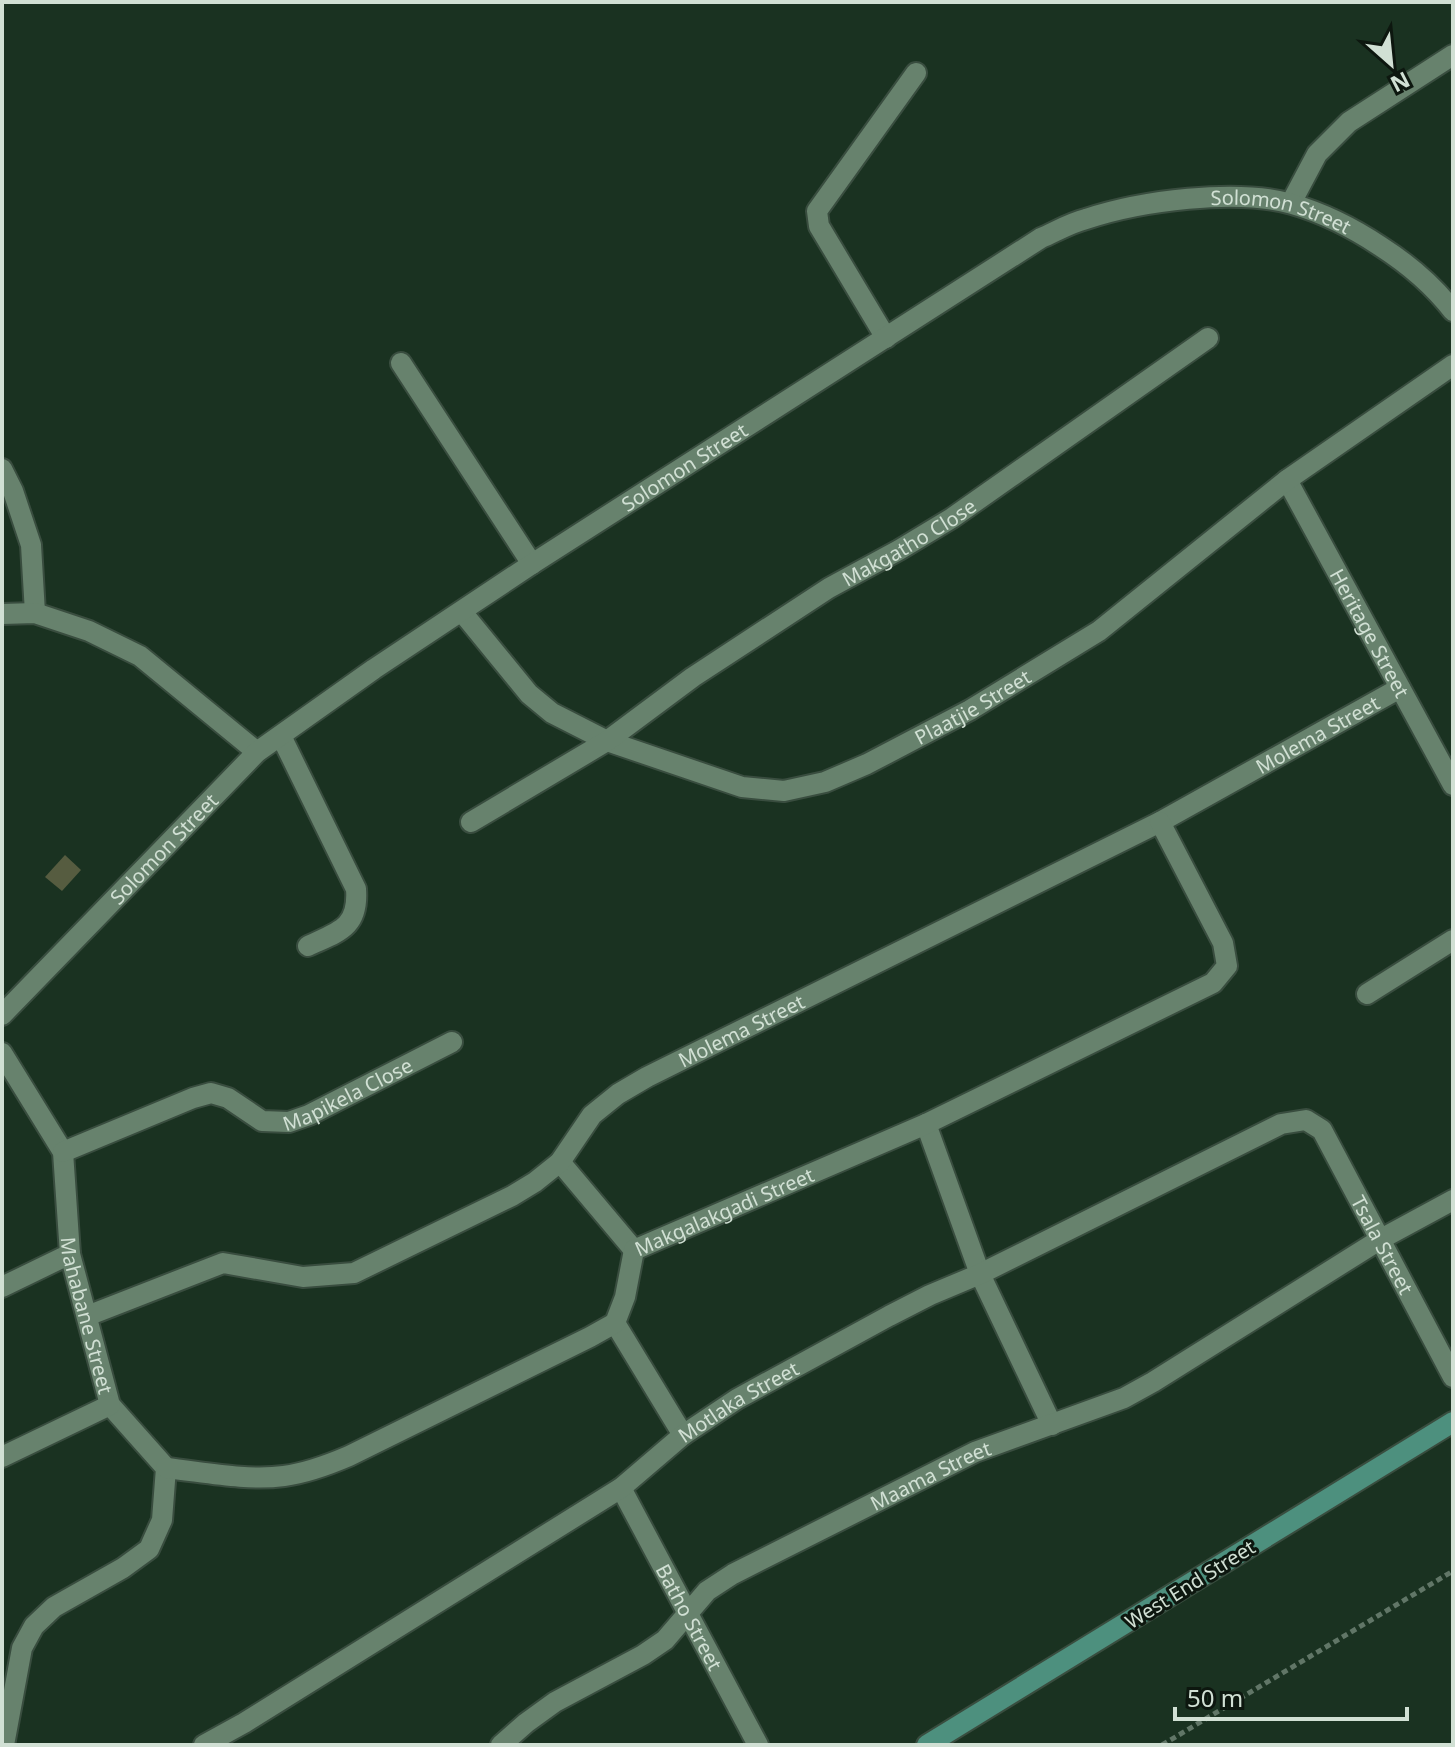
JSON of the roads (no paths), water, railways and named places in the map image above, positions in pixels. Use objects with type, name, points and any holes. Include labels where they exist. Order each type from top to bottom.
[{"type":"street","points":[[1291,203],[1317,154],[1349,122],[1453,55]]},
{"type":"street","points":[[886,338],[826,239],[819,226],[817,211],[916,73]]},
{"type":"street","name":"Solomon Street","points":[[2,1015],[257,752],[374,669],[532,564],[1041,238],[1083,219],[1134,206],[1179,200],[1245,198],[1291,203],[1351,227],[1400,259],[1438,291],[1453,311]]},
{"type":"street","name":"Makgatho Close","points":[[471,822],[607,741],[693,677],[804,604],[952,518],[1208,338]]},
{"type":"street","points":[[401,363],[532,564]]},
{"type":"street","name":"Plaatjie Street","points":[[462,612],[529,694],[552,713],[607,741],[742,787],[784,791],[825,782],[867,764],[970,710],[1099,631],[1287,480],[1453,365]]},
{"type":"street","points":[[2,469],[13,491],[31,545],[35,613]]},
{"type":"street","name":"Heritage Street","points":[[1287,480],[1453,785]]},
{"type":"street","points":[[2,614],[35,613],[89,631],[140,656],[257,752]]},
{"type":"street","name":"Molema Street","points":[[87,1316],[223,1263],[303,1277],[354,1273],[535,1182],[560,1162],[592,1115],[637,1083],[1160,822],[1400,688]]},
{"type":"street","points":[[281,736],[356,889],[353,919],[343,929],[308,946]]},
{"type":"street","name":"Makgalakgadi Street","points":[[615,1323],[625,1297],[634,1250],[926,1124],[1213,983],[1227,966],[1223,943],[1160,822]]},
{"type":"street","points":[[1367,994],[1453,940]]},
{"type":"street","name":"Mapikela Close","points":[[63,1152],[211,1093],[228,1098],[262,1121],[289,1122],[309,1115],[452,1042]]},
{"type":"street","name":"Mahabane Street","points":[[2,1053],[63,1152],[70,1254],[110,1405],[166,1468]]},
{"type":"street","name":"Tsala Street","points":[[1306,1120],[1322,1130],[1453,1377]]},
{"type":"street","name":"Motlaka Street","points":[[204,1745],[621,1488],[683,1435],[737,1399],[930,1295],[980,1274],[1281,1124],[1306,1120]]},
{"type":"street","points":[[926,1124],[980,1274],[1052,1425]]},
{"type":"street","points":[[560,1162],[634,1250]]},
{"type":"street","name":"Maama Street","points":[[501,1745],[555,1702],[665,1640],[707,1591],[733,1574],[975,1452],[1124,1398],[1381,1239],[1453,1200]]},
{"type":"street","points":[[2,1287],[70,1254]]},
{"type":"street","points":[[4,1745],[22,1648],[34,1626],[54,1607],[123,1568],[149,1549],[162,1520],[166,1468],[253,1477],[283,1477],[319,1469],[615,1323],[683,1435]]},
{"type":"street","points":[[2,1457],[110,1405]]},
{"type":"street","name":"West End Street","points":[[927,1745],[1453,1422]]},
{"type":"street","name":"Batho Street","points":[[621,1488],[758,1745]]}]
